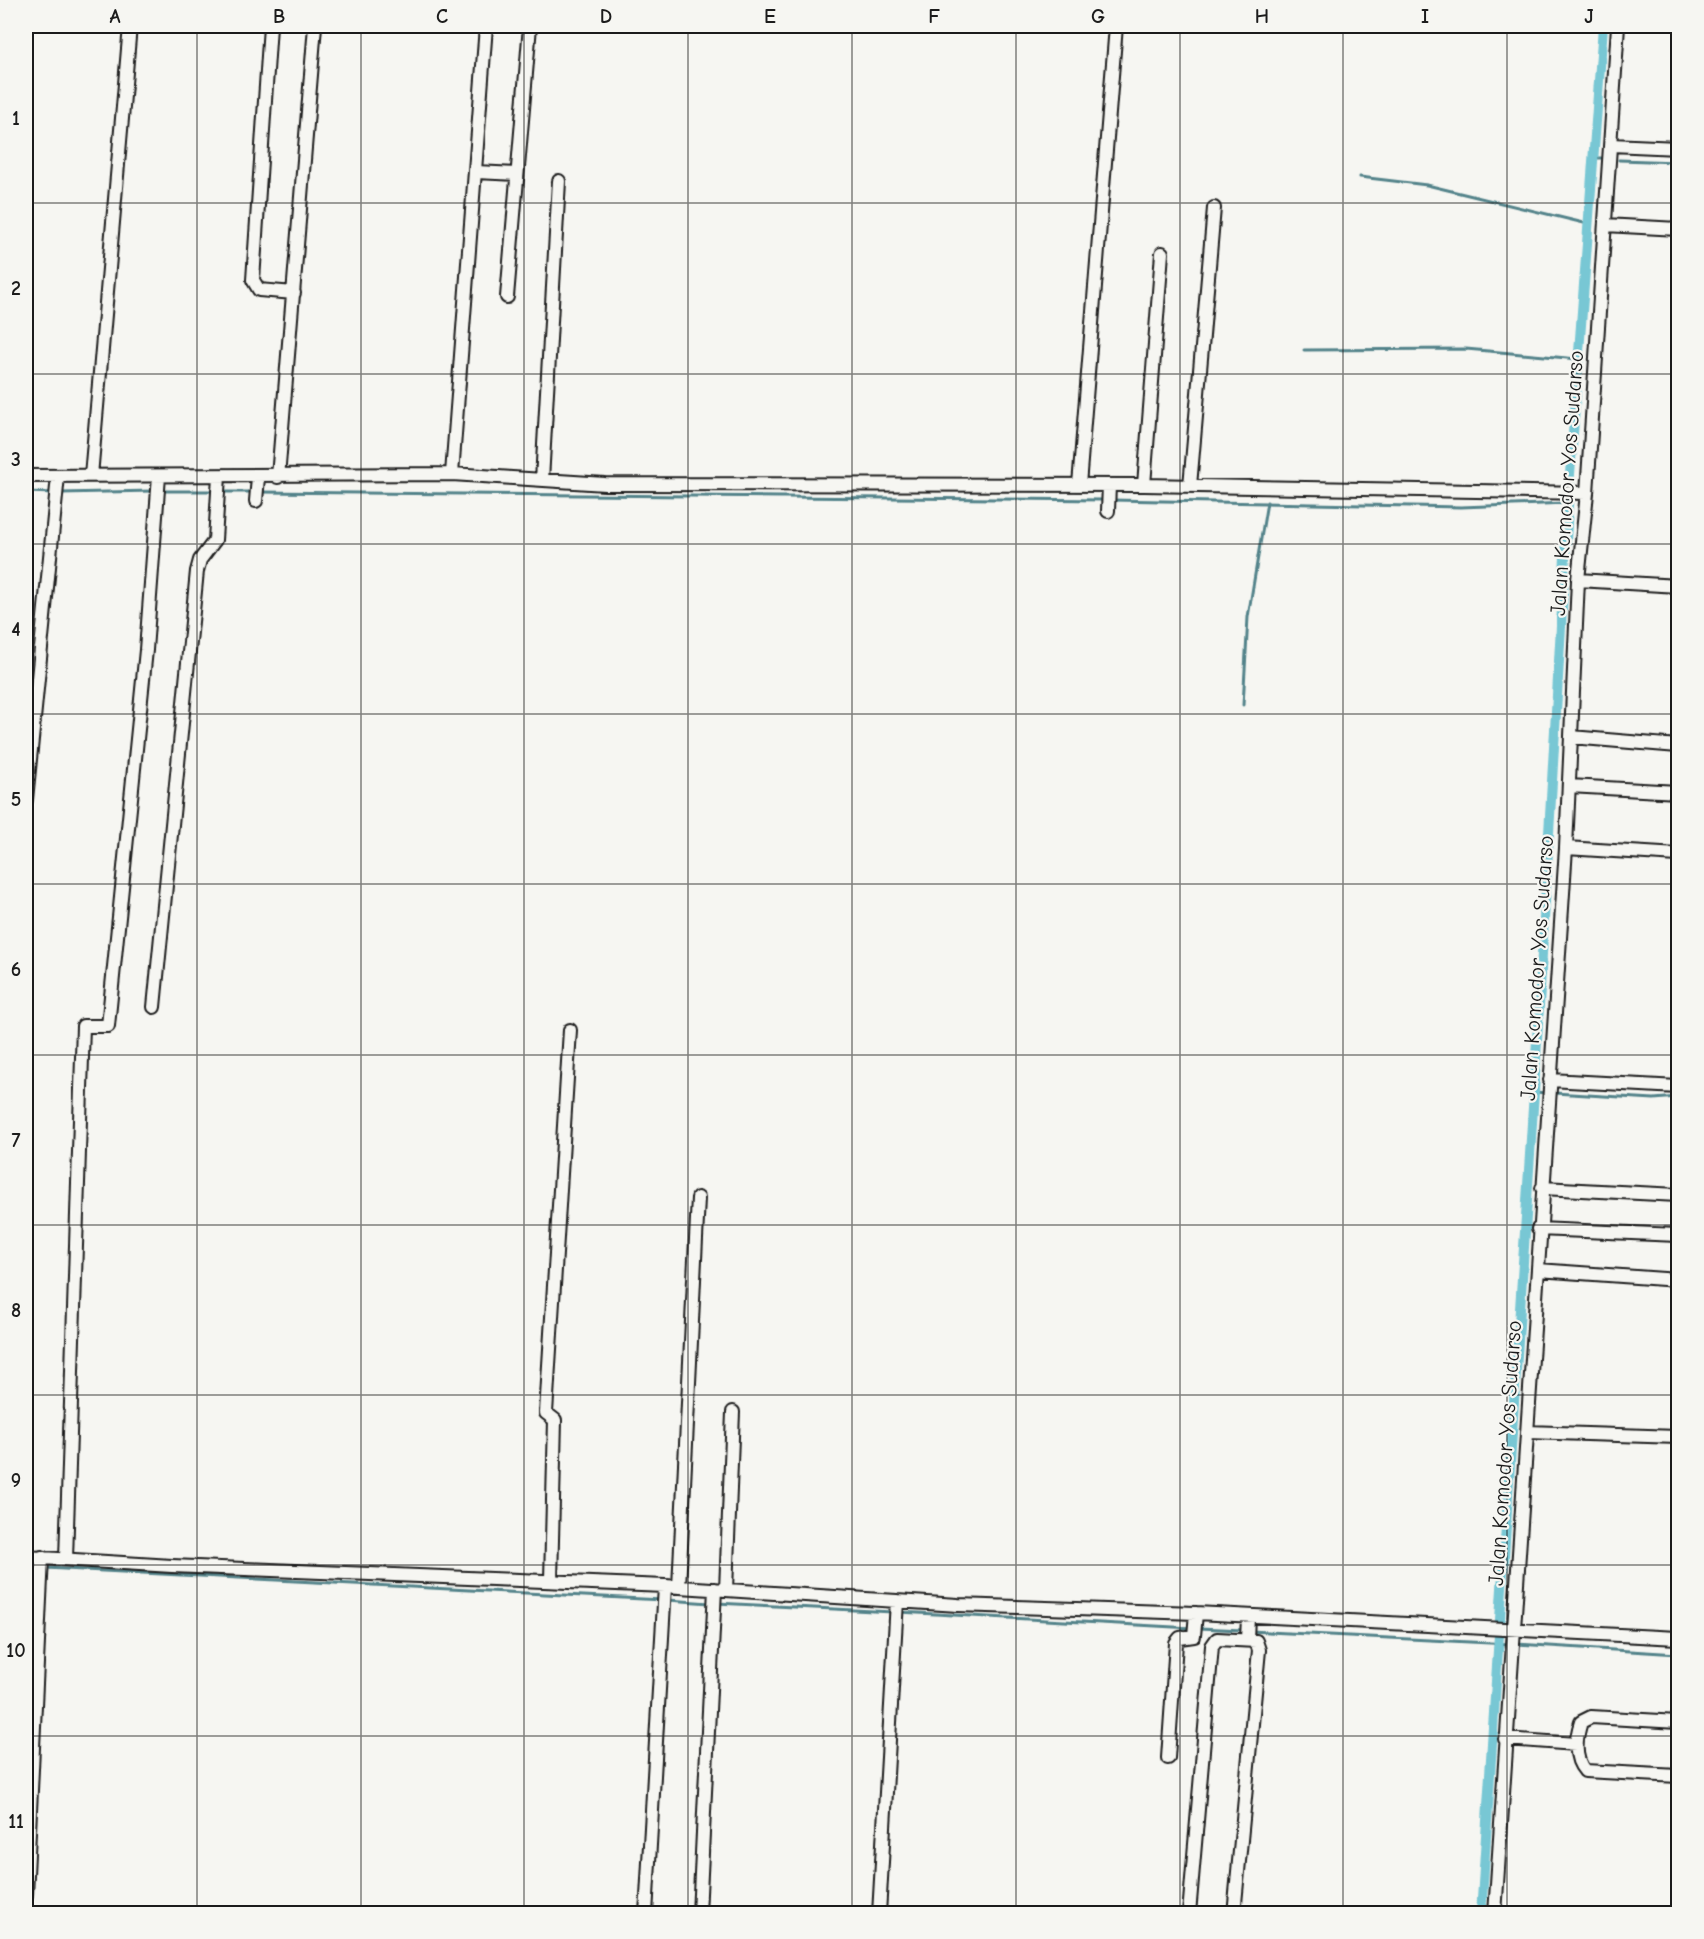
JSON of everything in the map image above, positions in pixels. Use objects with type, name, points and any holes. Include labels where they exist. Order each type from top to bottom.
[{"type":"street","points":[[91,476],[130,26]]},
{"type":"street","points":[[270,26],[253,280],[259,290],[294,293]]},
{"type":"street","points":[[278,477],[315,26]]},
{"type":"street","points":[[452,474],[486,26]]},
{"type":"street","points":[[507,297],[530,26]]},
{"type":"street","points":[[1079,485],[1116,26]]},
{"type":"street","name":"Jalan Komodor Yos Sudarso","points":[[1495,1914],[1512,1656],[1510,1631],[1527,1432],[1538,1270],[1538,1229],[1566,848],[1578,580],[1618,26]]},
{"type":"street","points":[[1611,145],[1678,148]]},
{"type":"street","points":[[476,172],[518,174]]},
{"type":"street","points":[[542,480],[559,181]]},
{"type":"street","points":[[1190,486],[1214,208]]},
{"type":"street","points":[[1605,225],[1678,229]]},
{"type":"street","points":[[1143,485],[1162,253]]},
{"type":"street","points":[[26,476],[58,481],[91,476],[159,480],[258,481],[278,477],[452,474],[605,484],[1079,485],[1109,489],[1143,485],[1584,493]]},
{"type":"street","points":[[66,1559],[82,1026],[108,1026],[146,650],[159,480]]},
{"type":"street","points":[[26,800],[58,481]]},
{"type":"street","points":[[154,1007],[197,571],[200,560],[215,540],[219,481]]},
{"type":"street","points":[[256,500],[258,481]]},
{"type":"street","points":[[1108,509],[1109,489]]},
{"type":"street","points":[[1578,580],[1678,586]]},
{"type":"street","points":[[1571,737],[1678,746]]},
{"type":"street","points":[[1569,786],[1678,792]]},
{"type":"street","points":[[1566,848],[1678,855]]},
{"type":"street","points":[[551,1580],[555,1420],[546,1413],[570,1030]]},
{"type":"street","points":[[1550,1083],[1678,1087]]},
{"type":"street","points":[[1542,1188],[1678,1195]]},
{"type":"street","points":[[679,1587],[698,1198]]},
{"type":"street","points":[[1538,1229],[1678,1235]]},
{"type":"street","points":[[1538,1270],[1678,1280]]},
{"type":"street","points":[[699,1914],[714,1610],[719,1592],[733,1412]]},
{"type":"street","points":[[1527,1432],[1678,1437]]},
{"type":"street","points":[[26,1557],[172,1566],[551,1580],[1196,1620],[1248,1619],[1678,1638]]},
{"type":"street","points":[[26,1896],[29,1740],[42,1559]]},
{"type":"street","points":[[646,1914],[665,1588]]},
{"type":"street","points":[[879,1914],[897,1603]]},
{"type":"street","points":[[1247,1638],[1248,1619]]},
{"type":"street","points":[[1168,1758],[1176,1643],[1180,1638],[1194,1636],[1196,1620]]},
{"type":"street","points":[[1189,1914],[1212,1646],[1217,1639],[1247,1638],[1256,1641],[1259,1650],[1234,1914]]},
{"type":"street","points":[[1678,1722],[1591,1717],[1581,1722],[1576,1744],[1580,1765],[1585,1771],[1678,1776]]},
{"type":"street","points":[[1505,1739],[1576,1744]]},
{"type":"waterway","points":[[1481,1914],[1534,1092],[1569,488],[1603,26]]},
{"type":"waterway","points":[[1593,158],[1601,158]]},
{"type":"waterway","points":[[1619,160],[1678,162]]},
{"type":"waterway","points":[[1360,177],[1427,185],[1588,224]]},
{"type":"waterway","points":[[1304,350],[1466,349],[1578,359]]},
{"type":"waterway","points":[[61,493],[153,491]]},
{"type":"waterway","points":[[160,491],[213,491]]},
{"type":"waterway","points":[[26,492],[54,493]]},
{"type":"waterway","points":[[220,492],[252,492]]},
{"type":"waterway","points":[[259,492],[1104,500]]},
{"type":"waterway","points":[[1111,500],[1461,507],[1568,503]]},
{"type":"waterway","points":[[1243,705],[1248,617],[1267,502]]},
{"type":"waterway","points":[[1534,1092],[1547,1093]]},
{"type":"waterway","points":[[1554,1093],[1654,1099],[1678,1097]]},
{"type":"waterway","points":[[26,1567],[39,1568]]},
{"type":"waterway","points":[[45,1568],[662,1600]]},
{"type":"waterway","points":[[668,1600],[710,1603]]},
{"type":"waterway","points":[[716,1603],[893,1612]]},
{"type":"waterway","points":[[899,1612],[1192,1628]]},
{"type":"waterway","points":[[1199,1628],[1243,1630]]},
{"type":"waterway","points":[[1250,1631],[1510,1644]]},
{"type":"waterway","points":[[1516,1644],[1678,1654]]}]
